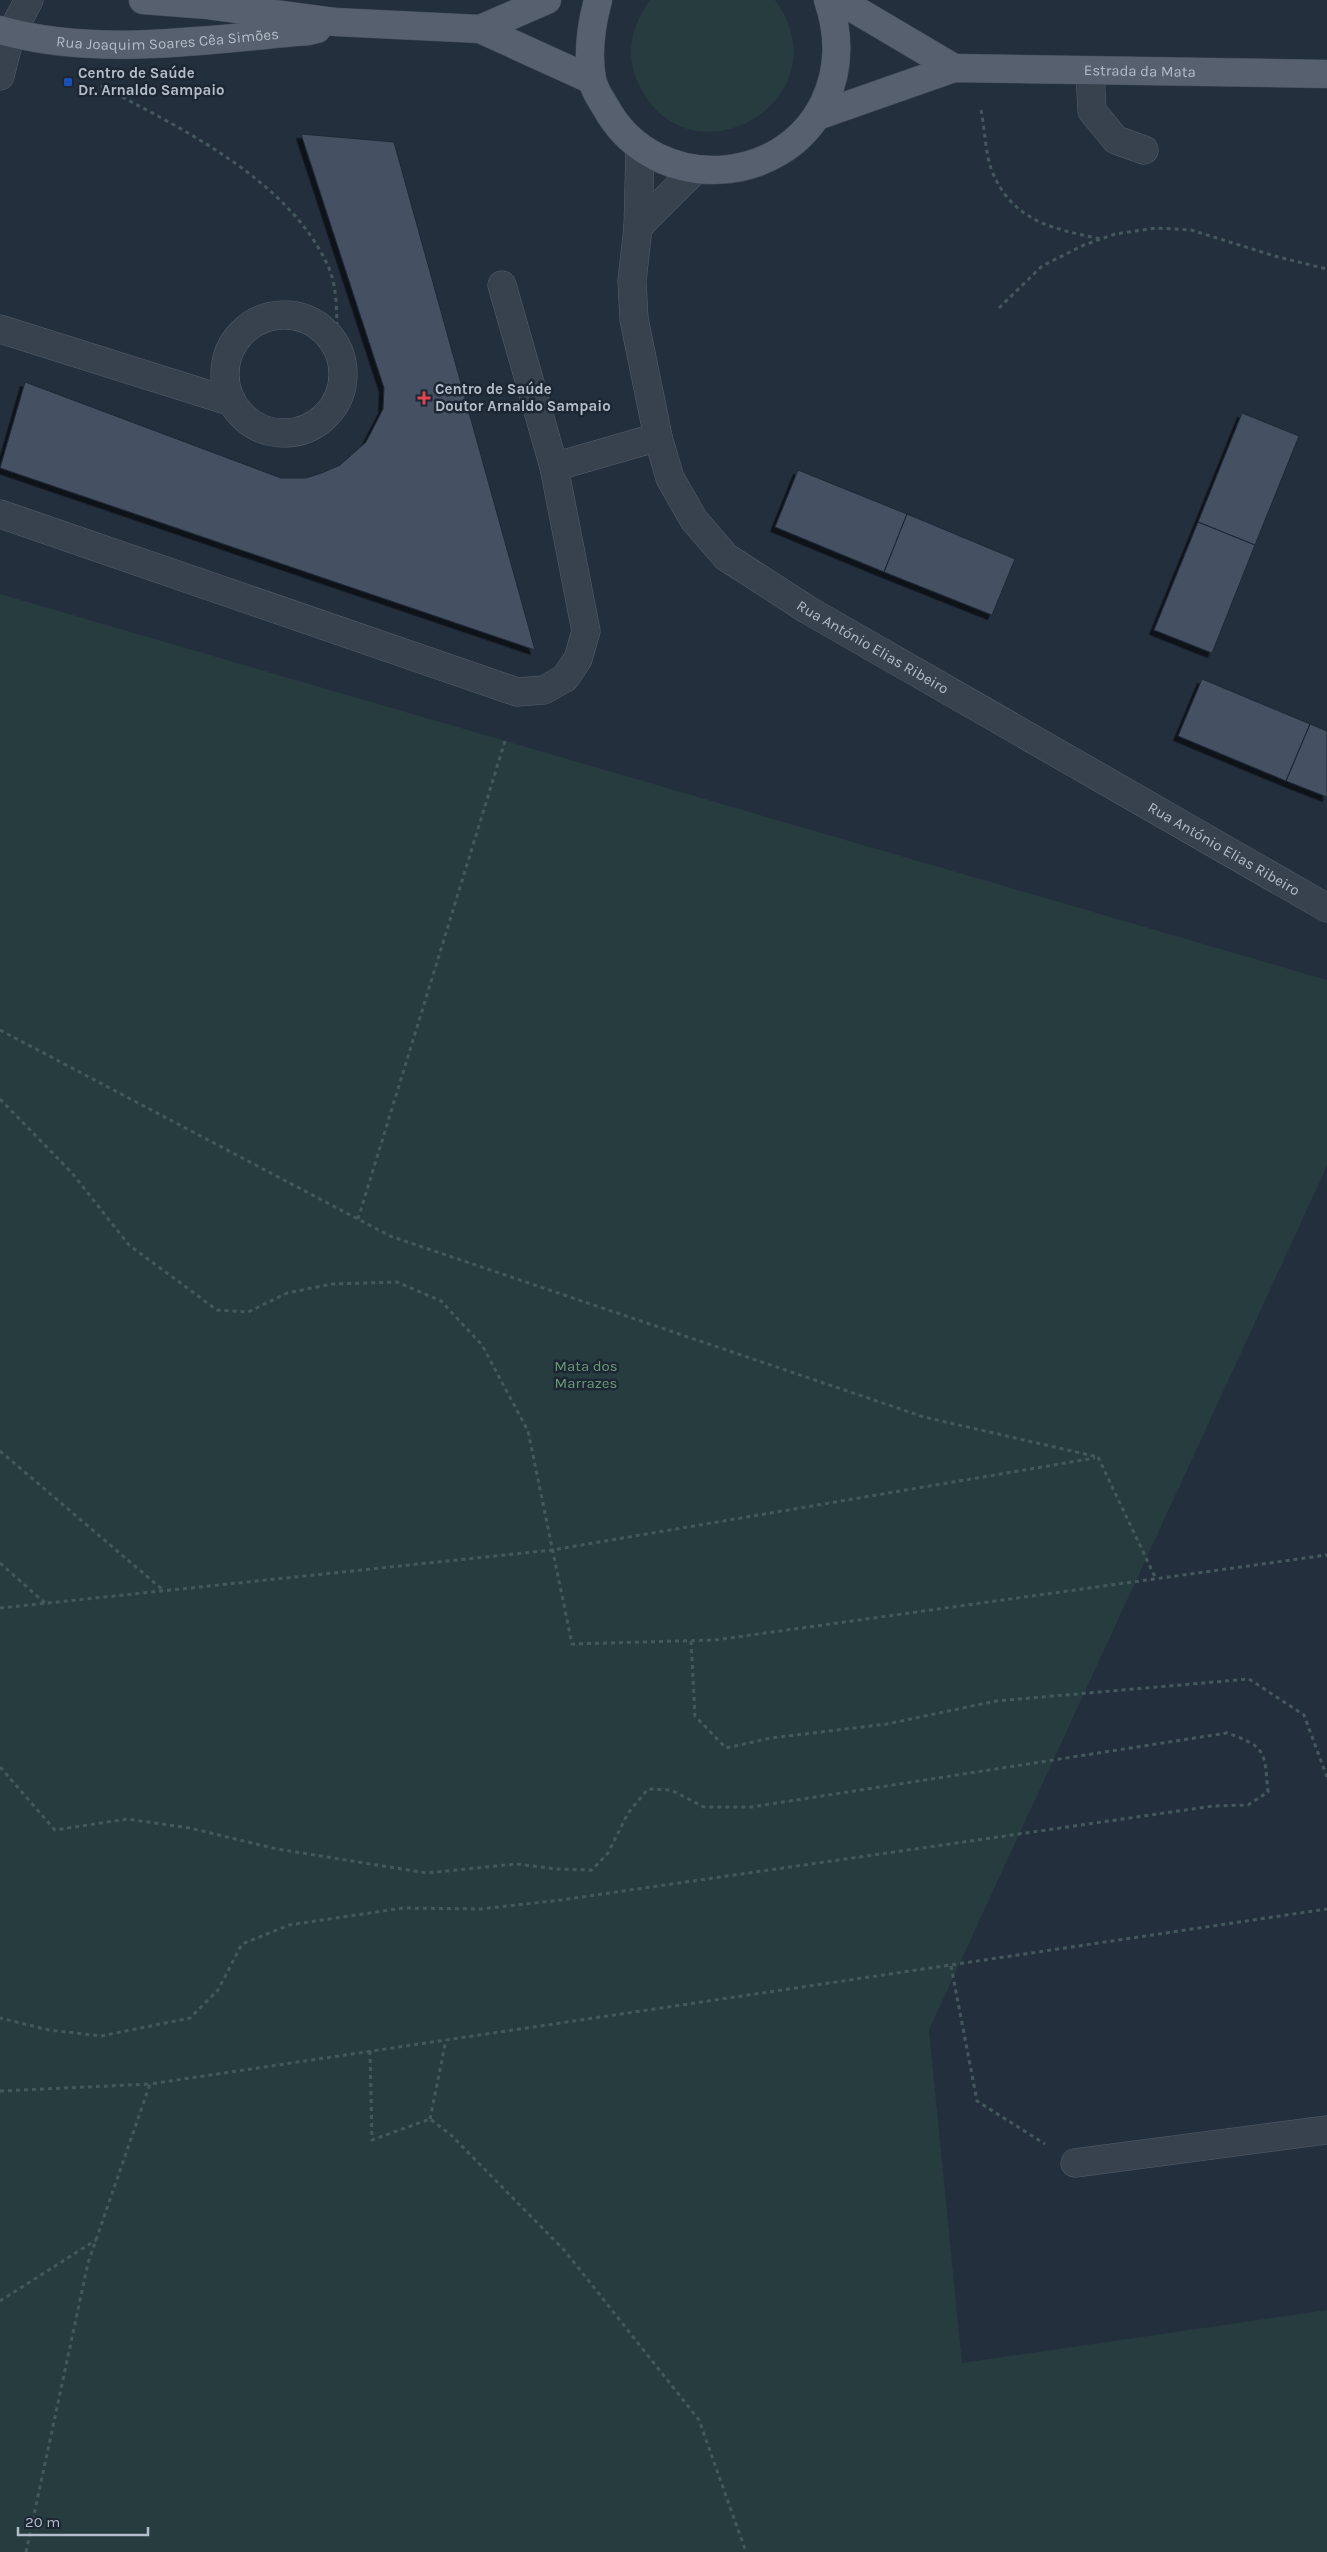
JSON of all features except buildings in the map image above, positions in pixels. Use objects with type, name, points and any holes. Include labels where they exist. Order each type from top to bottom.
[{"type":"main road","name":"Rua Joaquim Soares Cêa Simões","points":[[143,0],[207,5],[335,22],[480,29],[592,80]]},
{"type":"main road","name":"Rua Joaquim Soares Cêa Simões","points":[[480,29],[547,0]]},
{"type":"main road","points":[[598,0],[589,32],[592,80],[616,125],[640,148],[666,162],[695,170],[730,170],[764,161],[794,143],[817,116],[831,87],[838,55],[835,23],[828,0]]},
{"type":"main road","name":"Estrada da Mata","points":[[839,0],[954,68]]},
{"type":"main road","name":"Rua Joaquim Soares Cêa Simões","points":[[6,31],[70,41],[126,43],[309,31],[335,22]]},
{"type":"main road","name":"Estrada da Mata","points":[[817,116],[954,68],[1327,74]]},
{"type":"street","points":[[0,76],[6,31],[28,0]]},
{"type":"street","points":[[1090,70],[1092,112],[1116,140],[1144,150]]},
{"type":"street","name":"Rua António Elias Ribeiro","points":[[640,148],[638,227],[632,282],[634,319],[658,437],[670,478],[694,520],[726,557],[808,610],[1327,908]]},
{"type":"street","points":[[638,227],[695,170]]},
{"type":"street","points":[[0,514],[517,692],[544,690],[565,678],[578,659],[586,631],[554,467],[502,284]]},
{"type":"street","points":[[288,314],[308,319],[324,329],[336,345],[343,364],[343,384],[339,396],[324,418],[308,429],[288,434],[269,432],[251,423],[236,409],[227,392],[224,373],[228,354],[237,337],[251,324],[269,316],[288,314]]},
{"type":"street","points":[[0,329],[232,402]]},
{"type":"street","points":[[554,467],[658,437]]},
{"type":"street","points":[[1075,2163],[1327,2130]]},
{"type":"path","points":[[101,86],[200,139],[278,197],[307,231],[329,267],[336,300],[336,345]]},
{"type":"path","points":[[982,110],[992,170],[1008,199],[1032,219],[1060,230],[1101,239]]},
{"type":"path","points":[[999,308],[1042,266],[1114,234],[1156,228],[1191,230],[1278,257],[1327,269]]},
{"type":"path","points":[[358,1219],[506,741]]},
{"type":"path","points":[[0,1030],[390,1236],[924,1417],[1098,1457]]},
{"type":"path","points":[[0,1099],[72,1173],[129,1246],[217,1310],[248,1312],[287,1293],[341,1284],[397,1282],[441,1301],[482,1345],[528,1431],[572,1644],[715,1640],[1327,1555]]},
{"type":"path","points":[[0,1451],[164,1591]]},
{"type":"path","points":[[0,1608],[552,1550],[1098,1457]]},
{"type":"path","points":[[1098,1457],[1156,1579]]},
{"type":"path","points":[[0,1564],[46,1603]]},
{"type":"path","points":[[690,1641],[695,1716],[726,1748],[771,1738],[888,1724],[996,1701],[1249,1679],[1304,1715],[1327,1777]]},
{"type":"path","points":[[0,1767],[55,1830],[127,1819],[190,1828],[277,1849],[427,1873],[516,1864],[557,1869],[592,1870],[608,1854],[628,1813],[648,1789],[671,1790],[704,1807],[751,1807],[1227,1733],[1253,1742],[1265,1756],[1268,1792],[1248,1805],[1213,1806],[561,1900],[481,1909],[403,1908],[289,1925],[242,1944],[218,1990],[190,2018],[101,2036],[49,2030],[0,2018]]},
{"type":"path","points":[[0,2091],[150,2084],[1327,1909]]},
{"type":"path","points":[[951,1966],[977,2101],[1075,2163]]},
{"type":"path","points":[[430,2119],[446,2040]]},
{"type":"path","points":[[370,2052],[372,2140],[430,2119]]},
{"type":"path","points":[[26,2552],[88,2263],[150,2084]]},
{"type":"path","points":[[430,2119],[451,2134],[565,2252],[699,2420],[746,2552]]},
{"type":"path","points":[[0,2301],[96,2240]]},
{"type":"green space","points":[[650,0],[775,0],[792,37],[791,71],[776,100],[751,120],[720,131],[688,129],[659,112],[636,78],[631,58],[632,37],[639,18]]},
{"type":"green space","name":"Mata dos Marrazes","points":[[0,594],[1327,980],[1327,1166],[929,2030],[962,2363],[1327,2310],[1327,2552],[0,2552]]},
{"type":"place","name":"Centro de Saúde Dr. Arnaldo Sampaio","points":[[68,82]]},
{"type":"place","name":"Centro de Saúde Doutor Arnaldo Sampaio","points":[[424,398]]}]
